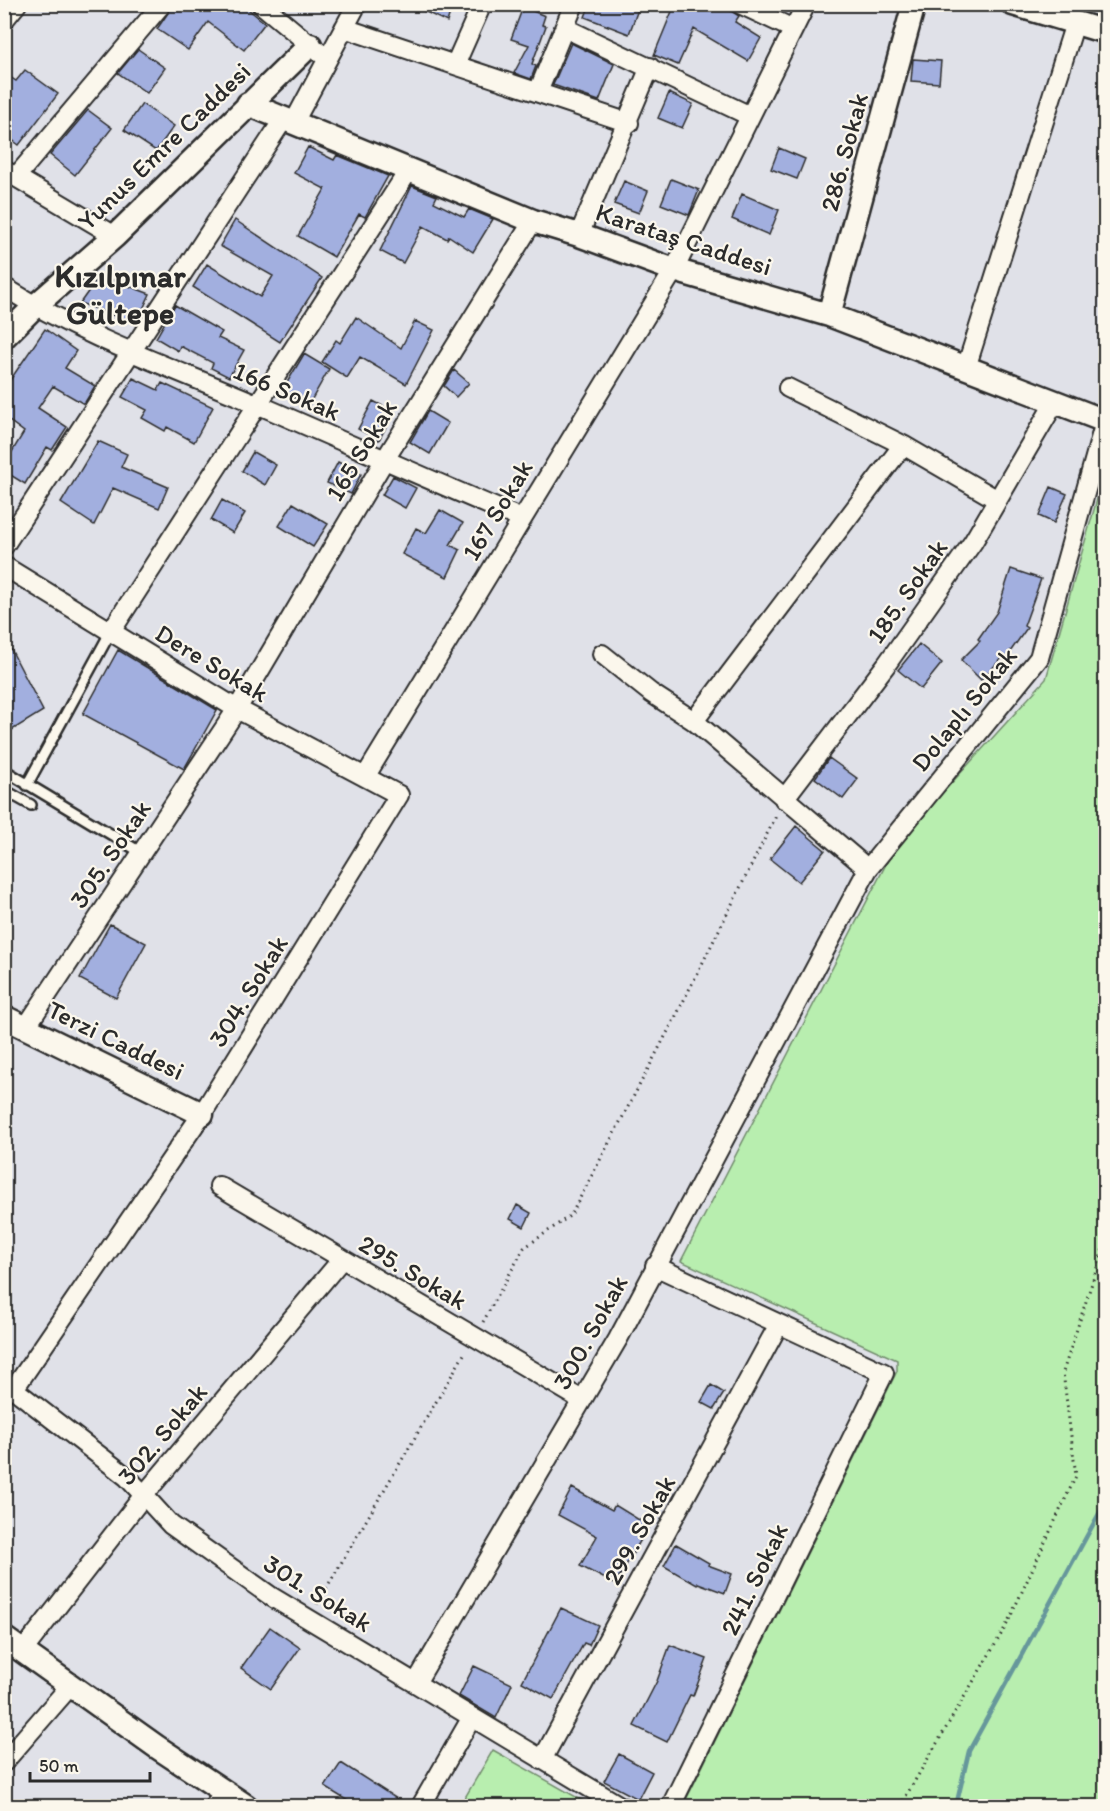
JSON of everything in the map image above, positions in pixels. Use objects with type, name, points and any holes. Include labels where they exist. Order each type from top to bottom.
[{"type":"street","points":[[4,20],[17,4]]},
{"type":"street","points":[[115,236],[10,173],[162,4]]},
{"type":"street","points":[[261,4],[319,52]]},
{"type":"street","points":[[4,546],[288,122],[319,52],[344,28],[357,4]]},
{"type":"street","points":[[455,65],[482,4]]},
{"type":"street","points":[[538,92],[574,4]]},
{"type":"street","points":[[740,4],[793,29]]},
{"type":"street","name":"167 Sokak","points":[[365,777],[674,270],[806,4]]},
{"type":"street","name":"286. Sokak","points":[[829,315],[914,4]]},
{"type":"street","points":[[1013,4],[1106,32]]},
{"type":"street","points":[[966,368],[1075,23]]},
{"type":"street","points":[[344,28],[629,123]]},
{"type":"street","points":[[565,28],[750,116]]},
{"type":"street","name":"Yunus Emre Caddesi","points":[[4,337],[34,306],[115,236],[248,104],[319,52]]},
{"type":"street","points":[[579,234],[629,123],[650,67]]},
{"type":"street","name":"Karataş Caddesi","points":[[248,104],[534,221],[579,234],[674,270],[829,315],[1105,419]]},
{"type":"street","points":[[110,633],[409,170]]},
{"type":"street","name":"165 Sokak","points":[[237,709],[384,461],[534,221]]},
{"type":"street","name":"166 Sokak","points":[[4,287],[34,306],[131,354],[258,405],[522,519]]},
{"type":"street","points":[[788,388],[903,445],[996,499]]},
{"type":"street","name":"185. Sokak","points":[[784,799],[893,655],[973,542],[996,499],[1055,402]]},
{"type":"street","name":"Dolaplı Sokak","points":[[797,999],[868,868],[1040,658],[1105,419]]},
{"type":"street","points":[[694,721],[903,445]]},
{"type":"street","name":"Dere Sokak","points":[[4,566],[237,709],[399,795]]},
{"type":"street","points":[[602,654],[651,693],[694,721],[868,868]]},
{"type":"street","name":"305. Sokak","points":[[26,1028],[237,709]]},
{"type":"street","name":"304. Sokak","points":[[9,1386],[202,1114],[399,795]]},
{"type":"street","name":"300. Sokak","points":[[416,1683],[618,1339],[797,999]]},
{"type":"street","name":"Terzi Caddesi","points":[[4,1017],[202,1114]]},
{"type":"street","name":"295. Sokak","points":[[219,1186],[582,1400]]},
{"type":"street","name":"302. Sokak","points":[[26,1647],[144,1495],[342,1259]]},
{"type":"street","points":[[655,1266],[779,1324]]},
{"type":"street","name":"241. Sokak","points":[[671,1806],[884,1373],[779,1324]]},
{"type":"street","name":"299. Sokak","points":[[542,1760],[779,1324]]},
{"type":"street","name":"301. Sokak","points":[[9,1386],[127,1477],[171,1525],[272,1597],[620,1806]]},
{"type":"street","points":[[4,1638],[71,1685],[219,1799],[246,1806]]},
{"type":"street","points":[[4,1762],[71,1685]]},
{"type":"street","points":[[421,1806],[472,1717]]},
{"type":"lane","points":[[27,785],[110,633]]},
{"type":"lane","points":[[4,770],[142,853]]},
{"type":"lane","points":[[4,790],[31,806]]},
{"type":"path","points":[[309,1618],[474,1338],[524,1248],[571,1215],[677,1014],[784,799]]},
{"type":"path","points":[[900,1806],[1006,1626],[1076,1476],[1063,1372],[1106,1240]]},
{"type":"green space","points":[[1105,471],[1105,1806],[683,1806],[897,1371],[897,1360],[681,1261],[897,843],[1046,679]]},
{"type":"green space","points":[[493,1750],[592,1806],[460,1806]]},
{"type":"building","points":[[174,4],[242,4],[265,23],[244,50],[208,22],[188,50],[157,29]]},
{"type":"building","points":[[409,4],[453,4],[447,22]]},
{"type":"building","points":[[590,4],[640,4],[629,34],[585,17]]},
{"type":"building","points":[[675,4],[698,4],[711,10],[714,4],[729,4],[731,11],[739,16],[735,22],[761,38],[748,61],[694,29],[678,65],[654,55]]},
{"type":"building","points":[[523,7],[545,16],[542,25],[546,26],[532,64],[536,66],[531,79],[514,73],[529,45],[511,39]]},
{"type":"building","points":[[571,43],[614,64],[599,101],[553,85]]},
{"type":"building","points":[[138,49],[165,68],[147,93],[118,73]]},
{"type":"building","points":[[913,59],[941,61],[939,83],[911,81]]},
{"type":"building","points":[[25,70],[58,94],[19,145],[4,134],[4,73],[16,81]]},
{"type":"building","points":[[669,93],[693,104],[682,128],[658,118]]},
{"type":"building","points":[[142,104],[174,126],[156,151],[124,130]]},
{"type":"building","points":[[88,110],[112,128],[75,175],[50,155]]},
{"type":"building","points":[[308,147],[334,160],[337,155],[388,176],[365,217],[359,214],[334,257],[298,236],[325,189],[294,173]]},
{"type":"building","points":[[779,148],[805,159],[797,179],[771,169]]},
{"type":"building","points":[[671,179],[699,190],[689,215],[661,204]]},
{"type":"building","points":[[624,181],[648,191],[639,213],[614,204]]},
{"type":"building","points":[[412,186],[437,196],[434,202],[464,217],[469,209],[493,219],[473,252],[449,236],[447,239],[423,226],[403,263],[380,251]]},
{"type":"building","points":[[742,194],[779,210],[769,235],[732,219]]},
{"type":"building","points":[[235,220],[322,278],[280,342],[193,287],[207,264],[260,297],[273,276],[220,246]]},
{"type":"building","points":[[100,275],[150,294],[136,324],[80,303]]},
{"type":"building","points":[[175,305],[222,332],[218,338],[244,350],[229,377],[211,368],[213,363],[180,346],[178,351],[156,338]]},
{"type":"building","points":[[356,317],[401,348],[415,321],[434,330],[406,384],[360,357],[347,378],[322,362],[336,340],[340,343]]},
{"type":"building","points":[[45,329],[76,351],[65,368],[95,386],[84,404],[53,386],[38,408],[67,427],[52,450],[47,447],[25,484],[4,471],[4,465],[24,432],[4,417],[4,389]]},
{"type":"building","points":[[304,354],[329,369],[308,406],[282,391]]},
{"type":"building","points":[[454,370],[469,383],[456,397],[444,386]]},
{"type":"building","points":[[133,378],[158,390],[162,383],[213,407],[194,442],[167,427],[165,431],[142,418],[147,410],[122,397]]},
{"type":"building","points":[[373,401],[394,412],[379,440],[358,429]]},
{"type":"building","points":[[428,411],[448,423],[430,454],[410,442]]},
{"type":"building","points":[[98,441],[127,454],[121,467],[168,487],[159,508],[113,488],[94,525],[61,503]]},
{"type":"building","points":[[253,452],[276,465],[265,485],[242,471]]},
{"type":"building","points":[[338,462],[361,474],[351,494],[327,483]]},
{"type":"building","points":[[393,476],[416,488],[405,508],[382,495]]},
{"type":"building","points":[[1051,487],[1067,494],[1054,523],[1039,516]]},
{"type":"building","points":[[222,500],[245,513],[233,533],[211,520]]},
{"type":"building","points":[[293,503],[328,524],[313,547],[279,526]]},
{"type":"building","points":[[440,510],[463,523],[450,545],[460,550],[447,577],[402,554],[416,528],[426,533]]},
{"type":"building","points":[[1011,569],[1041,579],[1024,626],[1027,628],[1005,659],[1003,657],[981,680],[961,660],[980,641],[978,639],[997,612]]},
{"type":"building","points":[[4,636],[43,711],[4,735]]},
{"type":"building","points":[[919,644],[942,663],[921,689],[898,670]]},
{"type":"building","points":[[118,650],[217,710],[184,769],[83,714]]},
{"type":"building","points":[[829,758],[858,779],[843,799],[815,778]]},
{"type":"building","points":[[796,826],[825,850],[799,882],[770,859]]},
{"type":"building","points":[[110,924],[146,943],[116,998],[80,979]]},
{"type":"building","points":[[517,1205],[531,1213],[524,1227],[510,1219]]},
{"type":"building","points":[[711,1385],[724,1393],[714,1409],[701,1402]]},
{"type":"building","points":[[572,1488],[612,1510],[615,1505],[649,1526],[615,1584],[580,1566],[597,1536],[558,1515]]},
{"type":"building","points":[[676,1544],[709,1563],[708,1565],[732,1574],[725,1593],[698,1583],[697,1585],[664,1566]]},
{"type":"building","points":[[561,1608],[598,1625],[589,1645],[584,1643],[553,1699],[522,1682]]},
{"type":"building","points":[[270,1627],[300,1648],[271,1689],[241,1668]]},
{"type":"building","points":[[670,1645],[707,1659],[693,1696],[690,1695],[667,1742],[634,1726],[657,1681]]},
{"type":"building","points":[[474,1666],[512,1684],[496,1718],[459,1696]]},
{"type":"building","points":[[619,1754],[652,1772],[638,1799],[604,1781]]},
{"type":"building","points":[[341,1763],[408,1806],[356,1806],[325,1787]]},
{"type":"waterway","points":[[956,1806],[969,1751],[1106,1501]]},
{"type":"district","name":"Kızılpınar Gültepe","points":[[120,294]]}]
